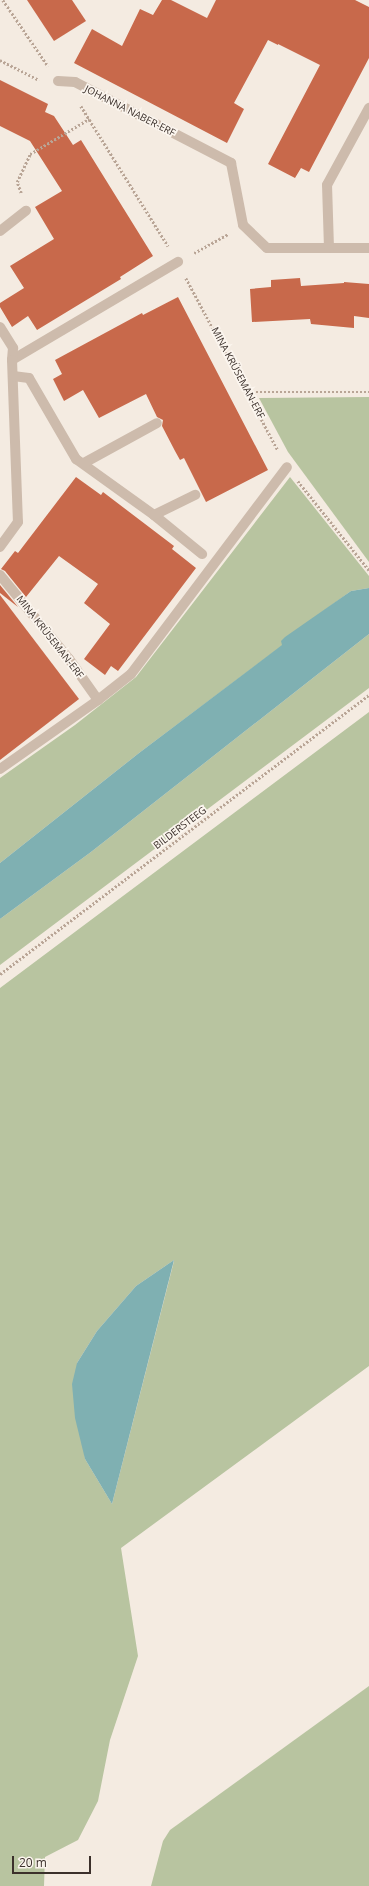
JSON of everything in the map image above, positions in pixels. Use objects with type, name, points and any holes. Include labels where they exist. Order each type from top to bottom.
[{"type":"street","name":"JOHANNA NABER-ERF","points":[[58,81],[74,82],[231,163],[243,225]]},
{"type":"street","points":[[329,248],[326,185],[369,108]]},
{"type":"street","points":[[0,231],[26,211]]},
{"type":"street","points":[[243,225],[267,248],[369,248]]},
{"type":"street","points":[[12,360],[178,262]]},
{"type":"street","points":[[0,326],[3,339],[13,348],[12,376],[18,522],[0,547]]},
{"type":"street","points":[[12,376],[29,378],[76,459],[84,463],[154,515],[202,554],[212,567]]},
{"type":"street","points":[[84,463],[157,423]]},
{"type":"street","points":[[0,769],[98,700],[131,674],[287,467]]},
{"type":"street","points":[[154,515],[195,494]]},
{"type":"street","name":"MINA KRÜSEMAN-ERF","points":[[0,575],[69,659],[98,700]]},
{"type":"path","points":[[3,0],[58,81]]},
{"type":"path","points":[[0,60],[41,80],[58,81]]},
{"type":"path","name":"MINA KRÜSEMAN-ERF","points":[[58,81],[76,100],[89,119],[178,262],[287,467],[369,570]]},
{"type":"path","points":[[26,211],[17,182],[30,154],[89,119]]},
{"type":"path","points":[[178,262],[243,225]]},
{"type":"path","points":[[248,392],[369,392]]},
{"type":"path","name":"BILDERSTEEG","points":[[0,974],[369,695]]},
{"type":"green space","points":[[369,397],[369,562],[288,452],[259,398]]},
{"type":"green space","points":[[290,477],[369,576],[369,588],[351,591],[282,641],[283,645],[139,753],[0,863],[0,778],[75,725],[136,677]]},
{"type":"green space","points":[[369,634],[369,688],[0,965],[0,919],[91,852]]},
{"type":"green space","points":[[369,712],[369,1366],[121,1548],[138,1656],[110,1740],[98,1801],[78,1840],[45,1857],[44,1886],[0,1886],[0,988]],"holes":[[[174,1260],[112,1504],[85,1459],[77,1363],[97,1331],[136,1286]]]},
{"type":"green space","points":[[369,1686],[369,1886],[151,1886],[163,1841],[170,1830]]},
{"type":"water","points":[[369,588],[369,634],[91,852],[0,919],[0,863],[139,753],[282,645],[281,641],[285,637],[351,591]]},
{"type":"water","points":[[174,1260],[112,1504],[85,1459],[75,1418],[72,1384],[77,1363],[97,1331],[136,1286]]},
{"type":"building","points":[[27,0],[72,0],[86,21],[54,41]]},
{"type":"building","points":[[162,0],[171,0],[207,18],[216,0],[355,0],[369,7],[369,58],[309,172],[301,168],[295,178],[268,164],[320,65],[278,44],[268,40],[234,103],[244,109],[227,143],[74,63],[92,29],[122,46],[140,9],[153,15]]},
{"type":"building","points":[[0,80],[48,104],[45,112],[54,116],[73,145],[81,140],[153,256],[120,277],[121,279],[37,330],[28,316],[12,327],[0,307],[0,303],[24,288],[10,266],[54,239],[35,207],[62,191],[30,141],[0,126]]},
{"type":"building","points":[[300,278],[301,286],[344,282],[369,284],[369,318],[354,316],[354,328],[311,324],[310,319],[252,322],[250,289],[271,287],[271,280]]},
{"type":"building","points":[[178,297],[268,470],[206,502],[184,458],[180,460],[175,451],[162,426],[163,420],[157,417],[146,394],[99,418],[83,390],[64,401],[53,379],[62,374],[55,360],[142,313],[143,315]]},
{"type":"building","points":[[76,477],[101,495],[103,492],[174,546],[172,549],[196,568],[118,671],[111,666],[105,675],[84,659],[110,624],[84,603],[98,584],[59,556],[26,597],[5,571],[1,569],[15,551],[18,553]]},
{"type":"building","points":[[0,585],[18,607],[0,593]]},
{"type":"building","points":[[0,595],[79,699],[0,760]]}]
